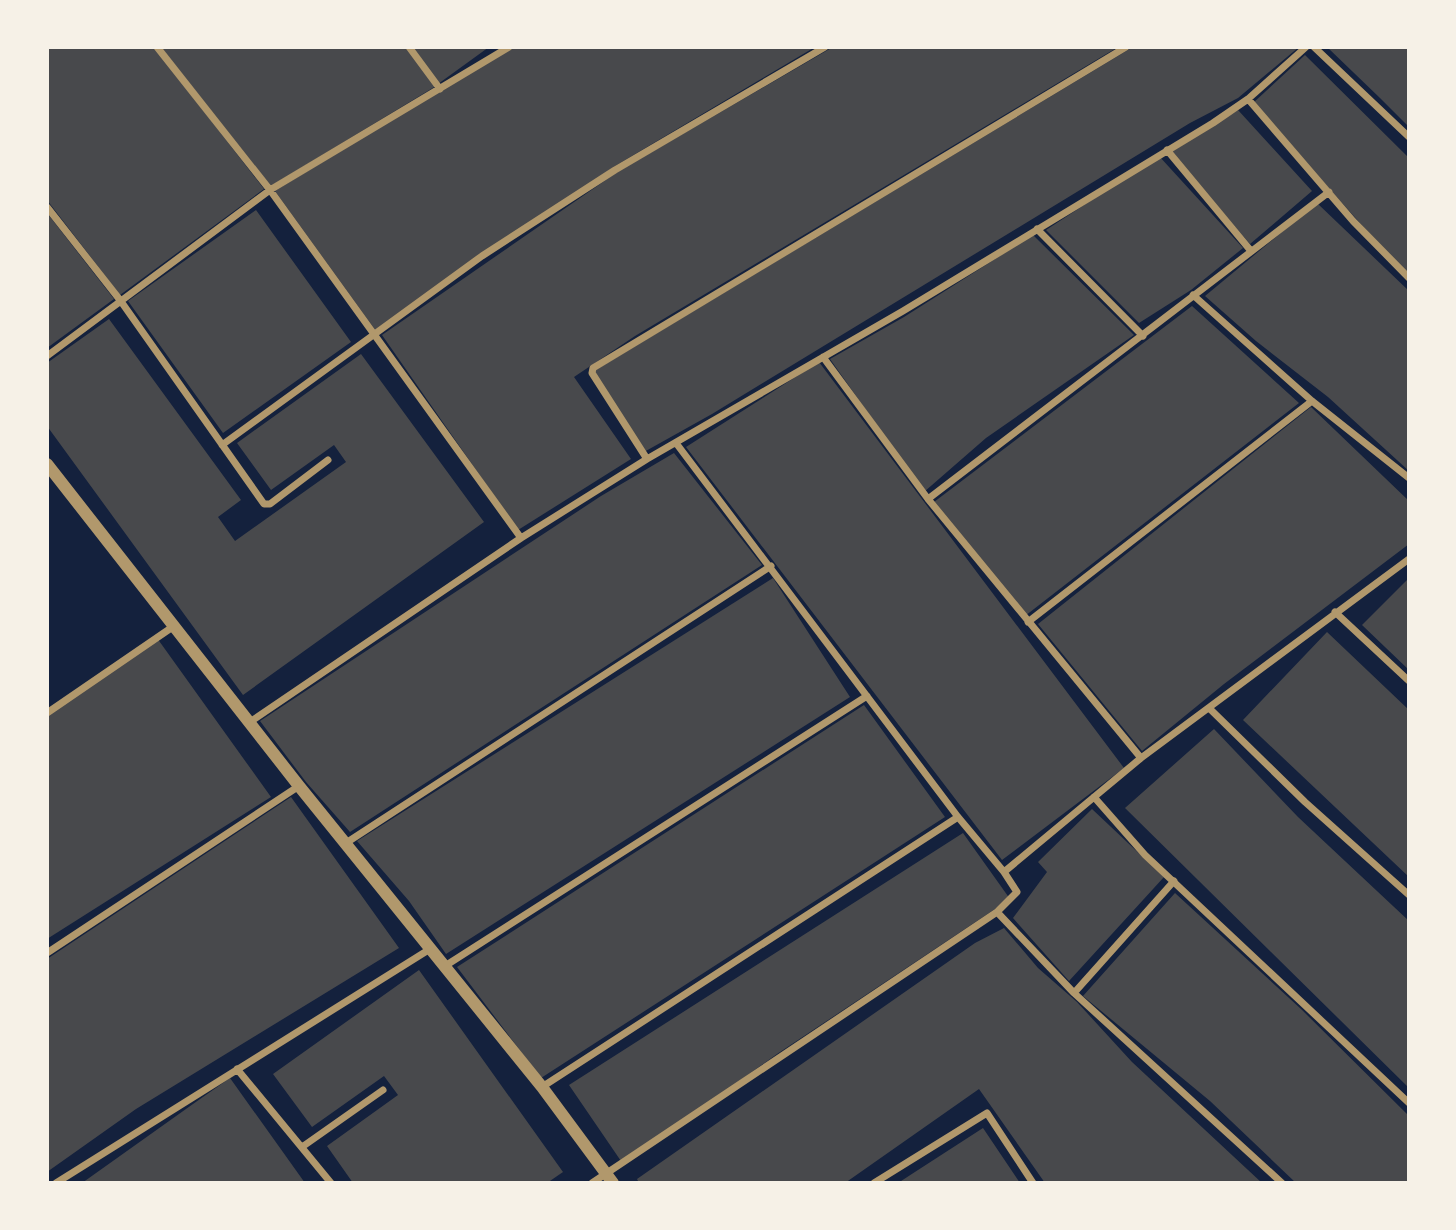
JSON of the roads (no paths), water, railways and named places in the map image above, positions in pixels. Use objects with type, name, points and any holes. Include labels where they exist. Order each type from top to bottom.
[{"type":"street","points":[[157,47],[270,190],[521,538]]},
{"type":"street","points":[[408,47],[440,89]]},
{"type":"street","points":[[47,356],[270,190],[509,47]]},
{"type":"street","points":[[222,445],[482,256],[615,170],[825,47]]},
{"type":"street","points":[[647,460],[592,373],[593,368],[1126,47]]},
{"type":"street","points":[[250,722],[521,538],[647,460],[1037,229],[1248,99],[1306,47]]},
{"type":"street","points":[[1314,47],[1409,137]]},
{"type":"street","points":[[1248,99],[1409,278]]},
{"type":"street","points":[[1167,150],[1251,251]]},
{"type":"street","points":[[928,499],[1329,192]]},
{"type":"street","points":[[47,207],[120,300],[267,505],[328,460]]},
{"type":"street","points":[[1037,229],[1143,337]]},
{"type":"street","points":[[1193,295],[1312,401],[1409,478]]},
{"type":"street","points":[[823,357],[928,499],[1141,758]]},
{"type":"street","points":[[1028,622],[1312,401]]},
{"type":"street","points":[[592,1183],[609,1178],[997,912],[1017,892],[676,443]]},
{"type":"street","points":[[47,464],[299,786],[542,1087],[609,1178]]},
{"type":"street","points":[[1004,872],[1141,758],[1409,559]]},
{"type":"street","points":[[346,843],[771,566]]},
{"type":"street","points":[[1335,612],[1409,681]]},
{"type":"street","points":[[47,713],[175,625]]},
{"type":"street","points":[[444,966],[867,696]]},
{"type":"street","points":[[1209,708],[1305,802],[1409,895]]},
{"type":"street","points":[[47,953],[299,786]]},
{"type":"street","points":[[1094,797],[1145,855],[1409,1103]]},
{"type":"street","points":[[542,1087],[958,817]]},
{"type":"street","points":[[1074,993],[1174,881]]},
{"type":"street","points":[[997,912],[1074,993],[1282,1183]]},
{"type":"street","points":[[57,1183],[70,1180],[237,1069],[430,949]]},
{"type":"street","points":[[237,1069],[331,1183]]},
{"type":"street","points":[[302,1147],[383,1090]]},
{"type":"street","points":[[874,1183],[987,1113],[1033,1183]]}]
